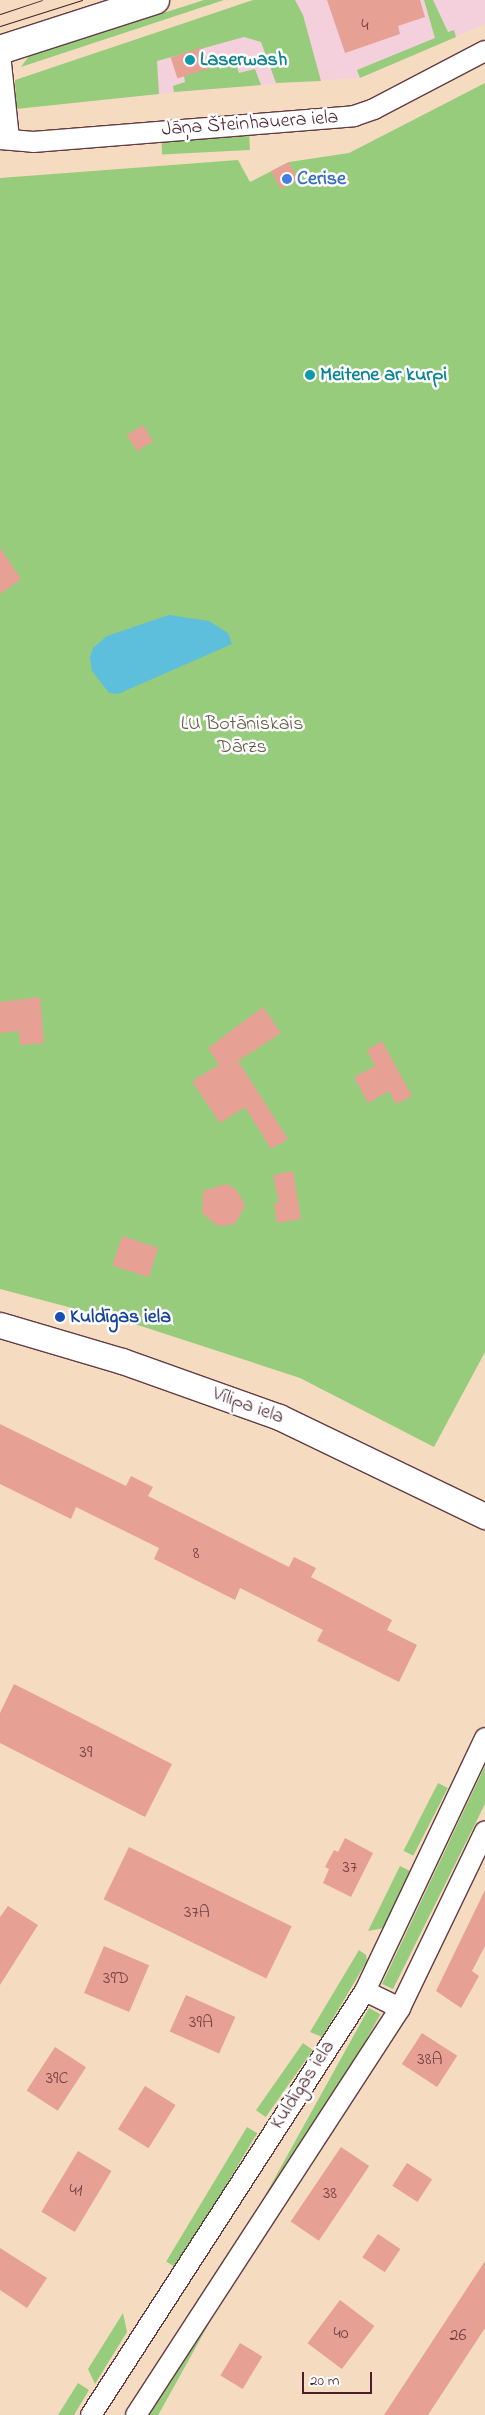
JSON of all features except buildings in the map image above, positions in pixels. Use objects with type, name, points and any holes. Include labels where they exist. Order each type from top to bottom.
[{"type":"main road","points":[[0,50],[155,0]]},
{"type":"street","name":"Jāņa Šteinhauera iela","points":[[4,138],[33,142],[354,116],[374,109],[485,51]]},
{"type":"street","points":[[0,54],[4,138]]},
{"type":"street","name":"Vīlipa iela","points":[[0,1325],[122,1361],[280,1417],[485,1516]]},
{"type":"street","name":"Kuldīgas iela","points":[[91,2415],[365,1991],[485,1738]]},
{"type":"street","name":"Kuldīgas iela","points":[[136,2415],[400,2008],[485,1831]]},
{"type":"street","points":[[365,1991],[400,2008]]},
{"type":"shaded area","points":[[279,0],[485,0],[485,24],[360,78],[308,81]]},
{"type":"shaded area","points":[[264,26],[282,83],[159,94],[157,61]]},
{"type":"green space","points":[[204,0],[224,0],[21,67],[29,56]]},
{"type":"green space","points":[[253,0],[295,0],[303,15],[321,81],[276,83],[261,42],[244,37],[157,61],[159,94],[16,109],[15,80]]},
{"type":"green space","points":[[424,0],[433,0],[448,32],[454,30],[456,37],[360,78],[357,70],[435,38]]},
{"type":"green space","points":[[235,59],[239,73],[255,69],[261,85],[174,92],[173,86],[185,82],[184,76]]},
{"type":"green space","name":"LU Botāniskais Dārzs","points":[[485,83],[485,1352],[434,1447],[300,1378],[144,1327],[0,1289],[0,178],[238,160],[250,182],[289,162],[349,153]]},
{"type":"green space","points":[[249,131],[250,150],[162,155],[161,136]]},
{"type":"green space","points":[[485,1766],[485,1804],[393,1989],[382,1984]]},
{"type":"green space","points":[[438,1783],[448,1788],[413,1856],[403,1851]]},
{"type":"green space","points":[[400,1866],[410,1871],[384,1928],[368,1931]]},
{"type":"green space","points":[[359,1950],[366,1955],[367,1961],[322,2037],[310,2032]]},
{"type":"green space","points":[[369,2008],[380,2014],[158,2415],[143,2415]]},
{"type":"green space","points":[[303,2043],[313,2050],[266,2117],[256,2110]]},
{"type":"green space","points":[[247,2127],[257,2133],[176,2268],[166,2262]]},
{"type":"green space","points":[[123,2313],[127,2332],[95,2384],[88,2369]]},
{"type":"green space","points":[[78,2383],[89,2390],[74,2415],[58,2415]]},
{"type":"water","points":[[169,615],[209,621],[228,633],[232,644],[118,694],[109,693],[92,671],[90,657],[93,648],[107,636]]},
{"type":"tram line","points":[[0,14],[42,0]]},
{"type":"tram line","points":[[0,26],[82,0]]},
{"type":"place","name":"Laserwash","points":[[190,60]]},
{"type":"place","name":"Cerise","points":[[287,179]]},
{"type":"place","name":"Meitene ar kurpi","points":[[310,375]]},
{"type":"place","name":"Kuldīgas iela","points":[[60,1317]]}]
